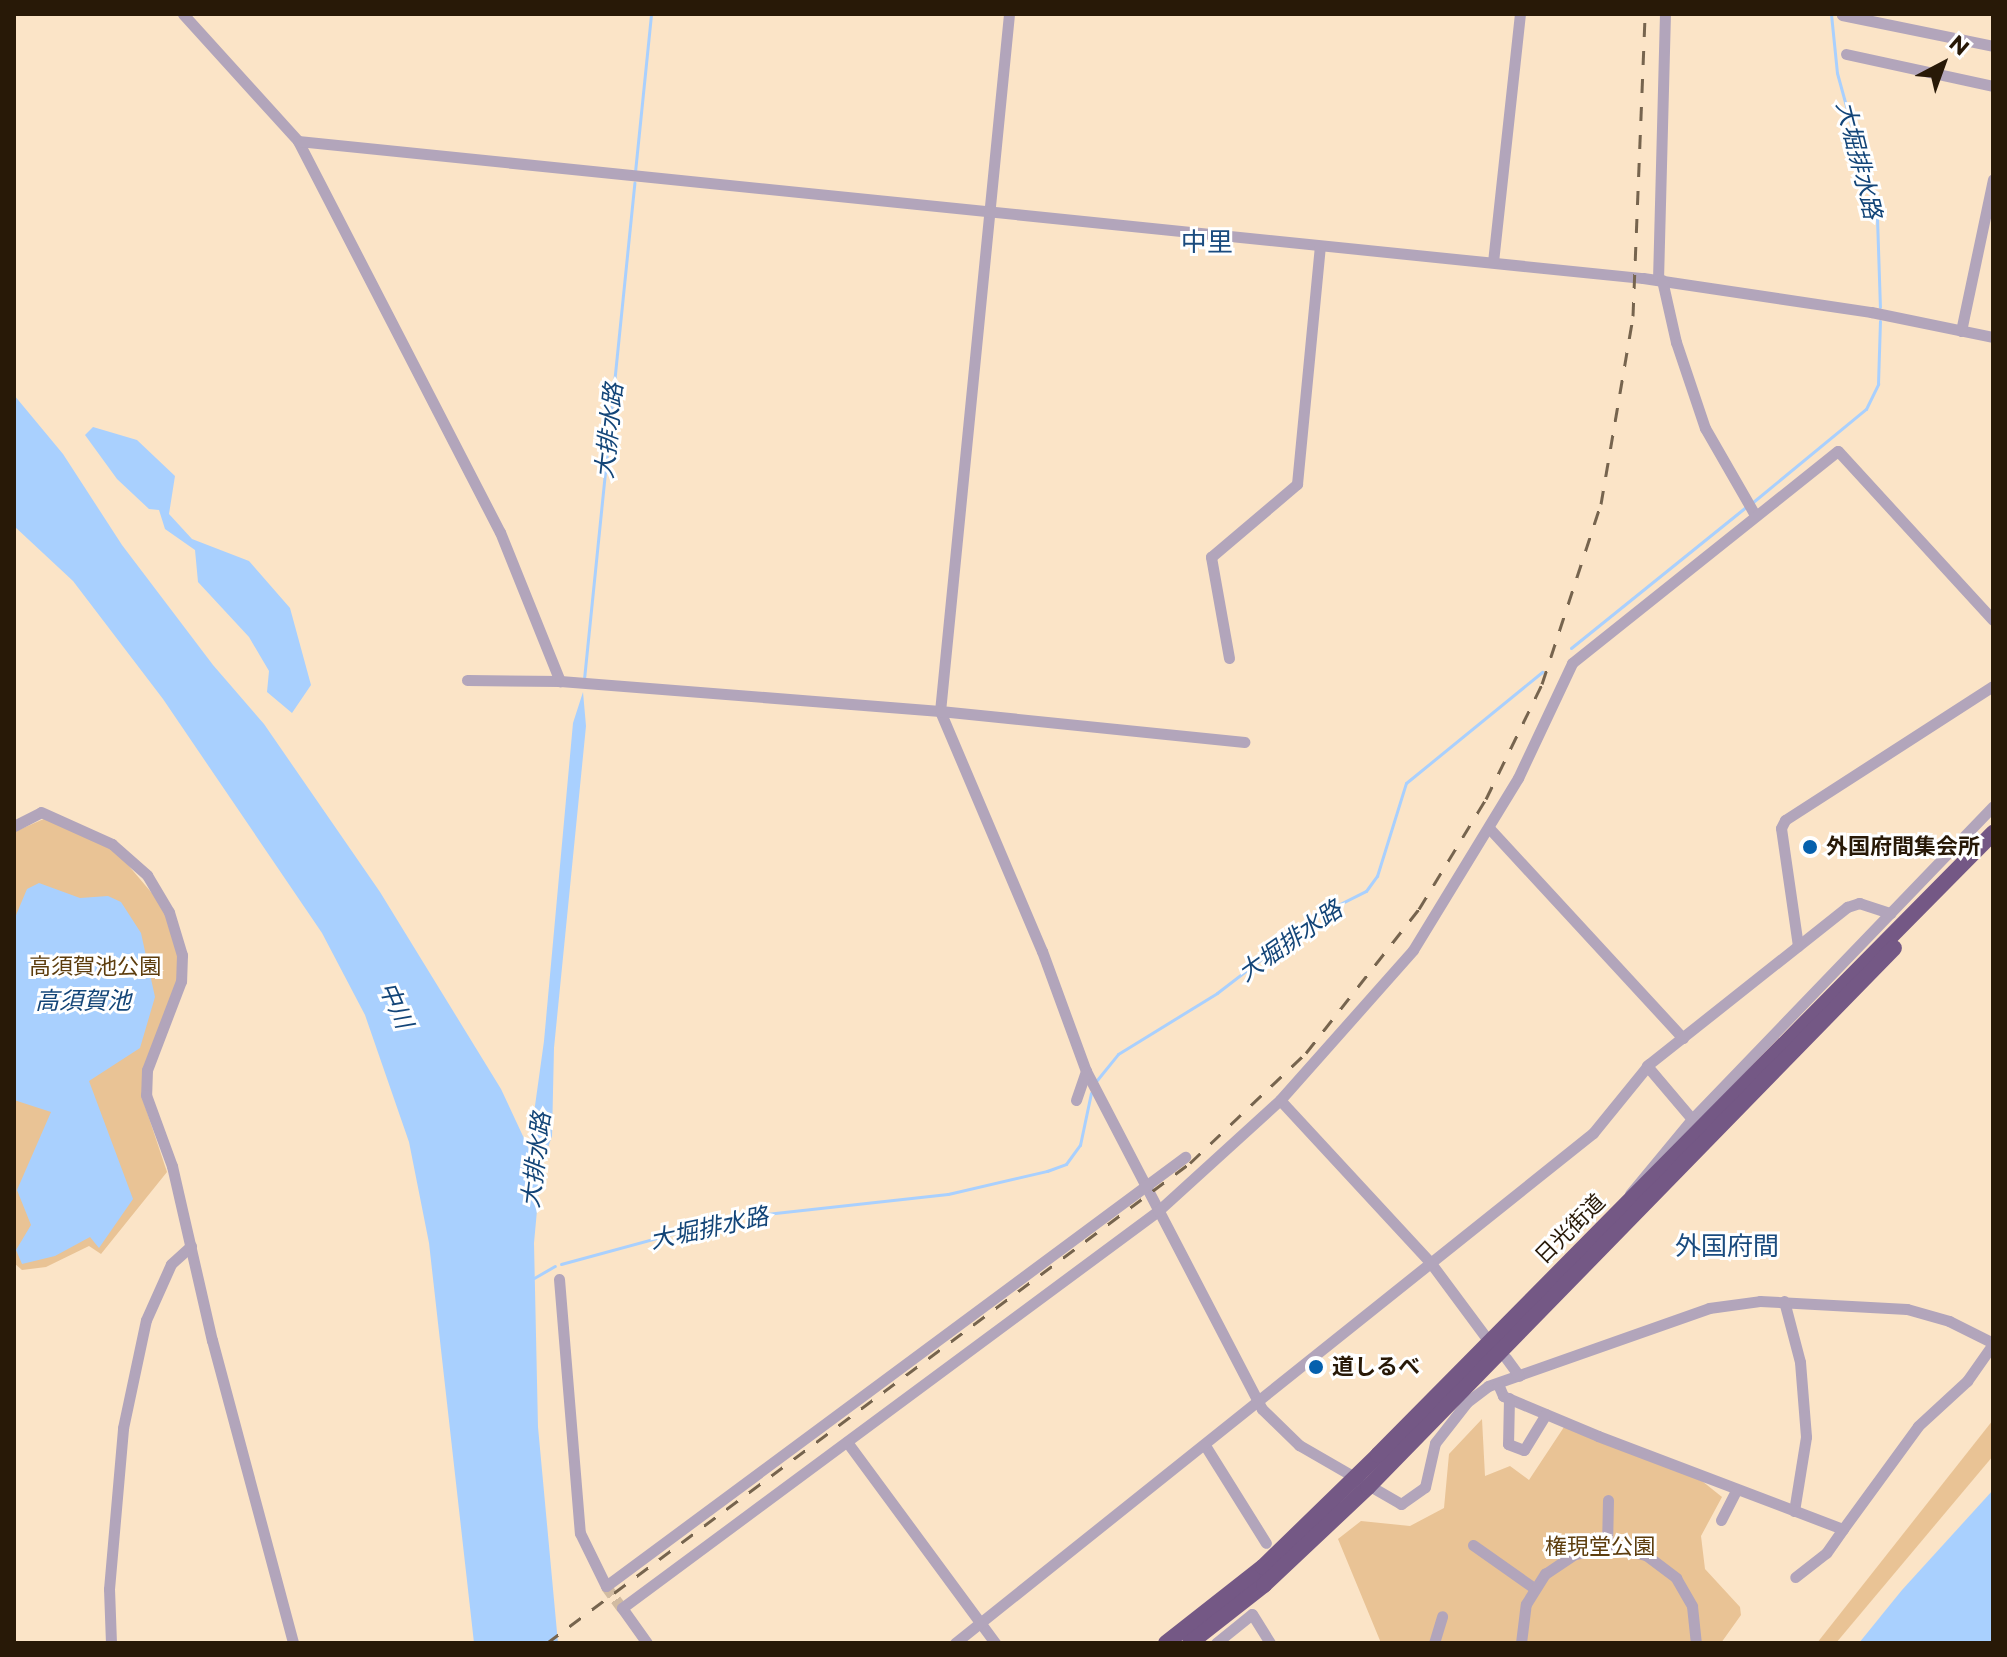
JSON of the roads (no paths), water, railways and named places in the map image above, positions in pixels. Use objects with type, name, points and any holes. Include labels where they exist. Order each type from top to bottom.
[{"type":"highway","name":"日光街道","points":[[1190,1643],[1264,1585],[1633,1197],[1993,833]]},
{"type":"highway","name":"日光街道","points":[[1166,1643],[1263,1567],[1361,1482],[1993,847]]},
{"type":"street","points":[[183,14],[298,141],[500,532],[564,681]]},
{"type":"street","points":[[1009,14],[940,711],[1042,951],[1086,1071],[1258,1402],[1299,1445],[1401,1504],[1417,1497],[1425,1487],[1435,1443],[1467,1402],[1498,1384],[1690,1313],[1733,1303],[1784,1301],[1907,1309],[1949,1321],[1993,1343],[1967,1381],[1918,1426],[1826,1553],[1795,1577]]},
{"type":"street","points":[[1493,262],[1520,14]]},
{"type":"street","points":[[1665,14],[1660,280],[1676,342],[1705,428],[1755,515]]},
{"type":"street","points":[[1842,15],[1993,46]]},
{"type":"street","points":[[1846,54],[1993,86]]},
{"type":"street","points":[[298,141],[1660,280],[1871,312],[1993,337]]},
{"type":"street","points":[[1961,331],[1993,179]]},
{"type":"street","points":[[1229,658],[1211,557],[1297,484],[1320,246]]},
{"type":"street","points":[[647,1643],[622,1608],[1158,1211],[1280,1100],[1413,950],[1489,828],[1572,663],[1838,451],[1993,620]]},
{"type":"street","points":[[467,680],[564,681],[940,711],[1244,742]]},
{"type":"street","points":[[1798,946],[1781,828],[1785,820],[1993,686]]},
{"type":"street","points":[[1633,1197],[1628,1192],[1692,1119],[1993,806]]},
{"type":"street","points":[[14,826],[41,812],[112,844],[147,875],[169,912],[182,955],[181,981],[147,1070],[146,1095],[172,1166],[293,1643]]},
{"type":"street","points":[[1489,828],[1683,1038]]},
{"type":"street","points":[[955,1643],[1111,1515],[1206,1447],[1430,1262],[1593,1133],[1647,1066],[1853,903],[1877,905],[1890,913]]},
{"type":"street","points":[[1647,1066],[1692,1119]]},
{"type":"street","points":[[1076,1100],[1086,1071]]},
{"type":"street","points":[[1280,1100],[1430,1262],[1485,1336]]},
{"type":"street","points":[[559,1279],[580,1533],[606,1586],[1185,1157]]},
{"type":"street","points":[[111,1643],[109,1589],[123,1428],[146,1320],[171,1264],[191,1246]]},
{"type":"street","points":[[1784,1301],[1800,1362],[1806,1437],[1794,1511]]},
{"type":"street","points":[[1506,1358],[1519,1376]]},
{"type":"street","points":[[1498,1384],[1509,1398],[1546,1414],[1843,1529]]},
{"type":"street","points":[[1509,1398],[1508,1444],[1524,1450],[1546,1414]]},
{"type":"street","points":[[847,1442],[995,1643]]},
{"type":"street","points":[[1206,1447],[1266,1543]]},
{"type":"street","points":[[1721,1520],[1736,1490]]},
{"type":"street","points":[[1607,1547],[1608,1500]]},
{"type":"street","points":[[1473,1545],[1534,1588]]},
{"type":"street","points":[[1521,1643],[1523,1613],[1534,1588],[1567,1558],[1607,1547],[1646,1555],[1676,1578],[1692,1606],[1696,1643]]},
{"type":"street","points":[[1216,1643],[1252,1614],[1270,1643]]},
{"type":"street","points":[[1434,1643],[1442,1616]]},
{"type":"water","name":"中川","points":[[14,395],[63,454],[122,545],[213,665],[264,724],[380,892],[501,1089],[529,1149],[544,1041],[573,723],[583,692],[586,726],[554,1048],[552,1136],[541,1167],[534,1243],[538,1427],[558,1643],[474,1643],[429,1243],[409,1142],[365,1015],[322,933],[163,699],[73,581],[14,526]]},
{"type":"water","points":[[93,427],[137,440],[175,476],[169,514],[192,539],[249,561],[290,608],[311,685],[292,713],[267,692],[269,671],[249,637],[198,582],[195,550],[165,529],[159,510],[149,509],[117,479],[85,435]]},
{"type":"water","name":"高須賀池","points":[[39,883],[80,898],[108,896],[121,902],[141,933],[155,997],[140,1048],[89,1081],[133,1199],[99,1248],[90,1237],[55,1256],[22,1264],[16,1250],[31,1225],[17,1190],[51,1112],[14,1100],[14,920],[27,889]]},
{"type":"water","points":[[1993,1490],[1993,1643],[1859,1643],[1902,1590]]},
{"type":"waterway","name":"大排水路","points":[[635,172],[651,14]]},
{"type":"waterway","name":"大堀排水路","points":[[1831,14],[1837,73],[1877,218],[1880,307]]},
{"type":"waterway","name":"大排水路","points":[[584,679],[634,183]]},
{"type":"waterway","name":"大堀排水路","points":[[1753,502],[1866,409],[1878,384],[1880,321]]},
{"type":"waterway","name":"大堀排水路","points":[[1571,648],[1746,507]]},
{"type":"waterway","name":"大堀排水路","points":[[1097,1080],[1118,1054],[1217,993],[1320,914],[1366,891],[1377,876],[1406,783],[1542,672]]},
{"type":"waterway","name":"大堀排水路","points":[[561,1264],[730,1218],[948,1194],[1047,1171],[1066,1164],[1080,1145],[1091,1093]]},
{"type":"waterway","name":"大堀排水路","points":[[534,1278],[555,1266]]},
{"type":"tunnel","points":[[606,1586],[622,1608]]},
{"type":"railway","points":[[547,1643],[1190,1163],[1306,1053],[1419,909],[1486,799],[1542,684],[1601,504],[1633,316],[1645,14]]},
{"type":"place","name":"外国府間集会所","points":[[1810,847]]},
{"type":"place","name":"道しるべ","points":[[1316,1367]]},
{"type":"district","name":"中里","points":[[1207,243]]},
{"type":"district","name":"外国府間","points":[[1727,1247]]},
{"type":"park label","name":"高須賀池公園","points":[[95,967]]},
{"type":"park label","name":"権現堂公園","points":[[1600,1547]]}]
